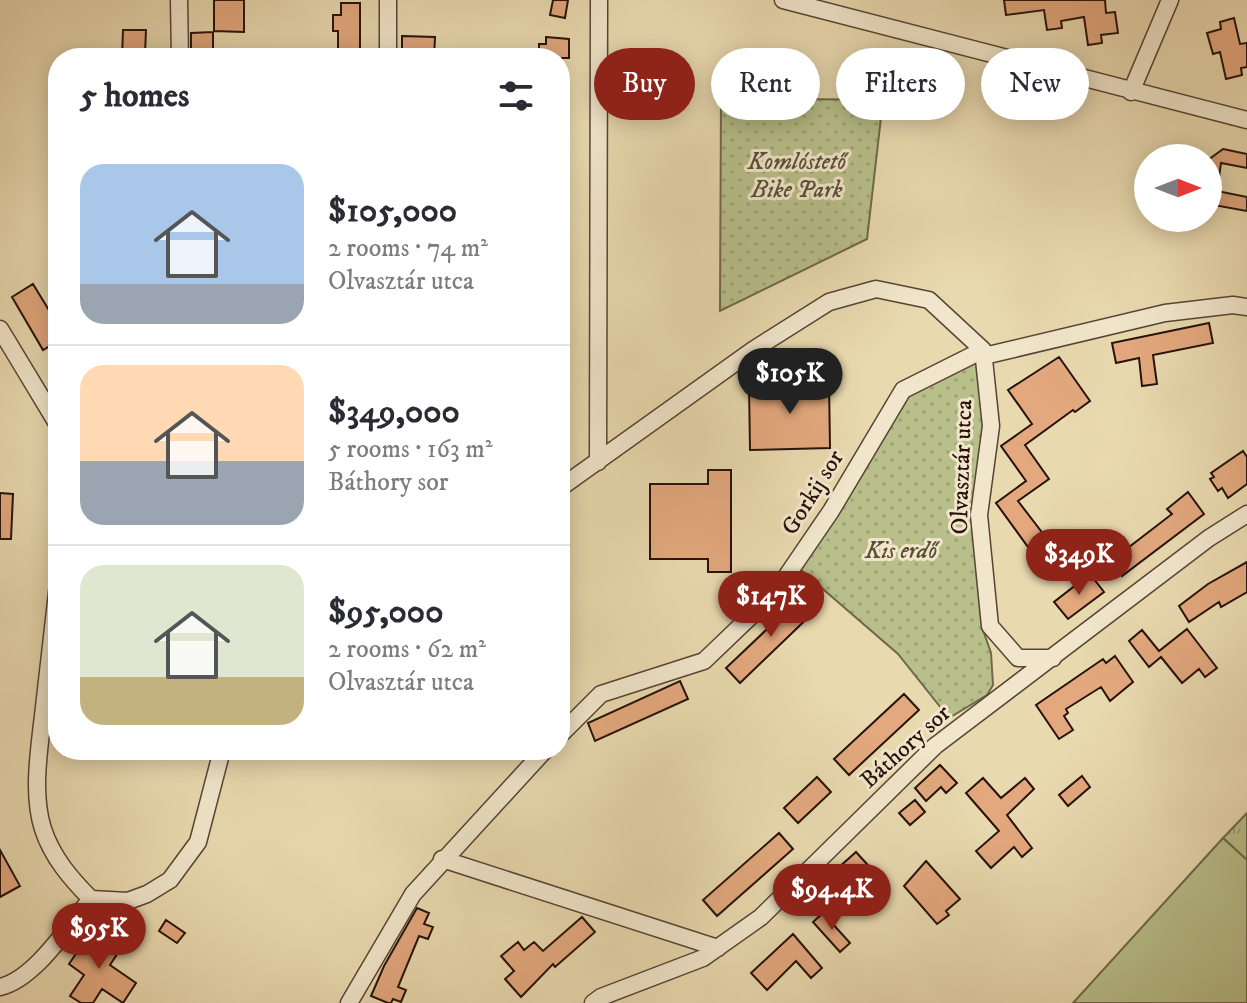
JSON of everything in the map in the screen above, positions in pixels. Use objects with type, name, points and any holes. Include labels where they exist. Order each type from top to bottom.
[{"type":"street","points":[[179,0],[180,48]]},
{"type":"street","points":[[388,0],[388,48]]},
{"type":"street","points":[[598,462],[599,0]]},
{"type":"street","points":[[783,0],[1247,120]]},
{"type":"street","points":[[1131,92],[1170,0]]},
{"type":"street","points":[[570,481],[753,350],[829,302],[876,289],[929,300],[984,353]]},
{"type":"street","name":"Gorkij sor","points":[[570,725],[601,694],[704,661],[775,593],[831,511],[903,390],[984,353],[1165,313],[1233,305],[1247,307]]},
{"type":"street","points":[[0,329],[48,408]]},
{"type":"street","name":"Olvasztár utca","points":[[984,353],[991,426],[979,515],[990,626],[1018,658],[1053,658]]},
{"type":"street","name":"Báthory sor","points":[[593,1003],[601,997],[703,958],[761,917],[935,746],[1209,538],[1247,514]]},
{"type":"street","points":[[48,674],[37,797],[43,828],[55,854],[70,878],[91,899],[128,901],[170,880],[198,842],[219,760]]},
{"type":"street","points":[[349,1003],[413,894],[536,760]]},
{"type":"street","points":[[442,859],[718,948]]},
{"type":"street","points":[[0,987],[16,984],[33,968],[91,899]]},
{"type":"green space","name":"Komlóstető Bike Park","points":[[820,99],[836,99],[836,120],[881,120],[867,239],[720,311],[721,120],[820,120]]},
{"type":"green space","name":"Kis erdő","points":[[984,356],[991,426],[979,515],[982,627],[991,653],[993,685],[987,695],[949,718],[898,654],[794,564],[903,390]]},
{"type":"green space","points":[[1247,813],[1247,860],[1223,838]]},
{"type":"green space","points":[[1223,838],[1247,860],[1247,1003],[1073,1003]]},
{"type":"building","points":[[214,0],[244,0],[244,32],[214,31]]},
{"type":"building","points":[[553,0],[568,0],[565,18],[550,15]]},
{"type":"building","points":[[1004,0],[1105,0],[1106,13],[1115,12],[1118,33],[1101,35],[1102,43],[1088,45],[1084,17],[1061,21],[1062,28],[1047,30],[1044,10],[1006,15]]},
{"type":"building","points":[[341,3],[360,3],[360,48],[338,48],[338,31],[333,31],[333,15],[341,15]]},
{"type":"building","points":[[1234,18],[1240,44],[1247,43],[1247,67],[1241,68],[1242,75],[1226,79],[1220,52],[1213,54],[1207,33],[1221,29],[1220,22]]},
{"type":"building","points":[[123,30],[146,30],[145,48],[122,48]]},
{"type":"building","points":[[213,32],[213,48],[191,48],[191,33]]},
{"type":"building","points":[[402,36],[435,37],[434,48],[402,48]]},
{"type":"building","points":[[546,37],[569,39],[569,48],[539,48],[539,44],[546,44]]},
{"type":"building","points":[[1222,150],[1247,154],[1247,168],[1222,163]]},
{"type":"building","points":[[1222,192],[1247,197],[1247,211],[1222,207]]},
{"type":"building","points":[[33,284],[48,309],[48,347],[43,350],[12,297]]},
{"type":"building","points":[[1209,323],[1213,343],[1153,355],[1157,384],[1142,386],[1139,358],[1116,363],[1112,343]]},
{"type":"building","points":[[1059,357],[1090,401],[1025,445],[1049,479],[1018,501],[1044,535],[1028,547],[996,503],[1026,481],[1001,446],[1032,424],[1008,390]]},
{"type":"building","points":[[829,383],[830,448],[750,450],[749,385]]},
{"type":"building","points":[[1243,451],[1247,457],[1247,484],[1228,498],[1222,488],[1218,491],[1210,479],[1214,477],[1211,473]]},
{"type":"building","points":[[708,470],[731,470],[731,572],[708,572],[708,559],[650,559],[650,484],[708,484]]},
{"type":"building","points":[[1188,492],[1204,514],[1122,576],[1111,561],[1172,514],[1167,509]]},
{"type":"building","points":[[0,493],[13,494],[11,539],[0,539]]},
{"type":"building","points":[[1247,562],[1247,592],[1221,607],[1219,602],[1189,622],[1179,606],[1208,584]]},
{"type":"building","points":[[1090,574],[1104,592],[1068,619],[1054,602]]},
{"type":"building","points":[[802,596],[816,610],[740,683],[726,668]]},
{"type":"building","points":[[1187,629],[1217,668],[1205,677],[1199,669],[1182,683],[1161,657],[1149,667],[1129,641],[1142,630],[1159,651]]},
{"type":"building","points":[[1115,656],[1133,682],[1110,701],[1101,687],[1066,709],[1068,713],[1064,716],[1073,730],[1059,739],[1036,705],[1103,659],[1106,663]]},
{"type":"building","points":[[680,681],[688,699],[595,741],[588,723]]},
{"type":"building","points":[[904,694],[919,710],[849,775],[834,759]]},
{"type":"building","points":[[940,765],[957,783],[946,793],[941,787],[926,801],[915,788]]},
{"type":"building","points":[[1082,776],[1090,787],[1068,806],[1059,795]]},
{"type":"building","points":[[817,777],[831,792],[798,823],[784,808]]},
{"type":"building","points":[[983,778],[1001,798],[1025,778],[1034,789],[1007,815],[1032,848],[1022,857],[1014,847],[991,868],[976,851],[999,831],[966,793]]},
{"type":"building","points":[[915,800],[925,812],[910,825],[899,813]]},
{"type":"building","points":[[779,833],[793,849],[717,916],[703,900]]},
{"type":"building","points":[[0,850],[20,886],[0,897]]},
{"type":"building","points":[[856,852],[876,874],[859,889],[867,898],[855,908],[842,892],[823,910],[809,894]]},
{"type":"building","points":[[926,861],[960,899],[946,911],[949,915],[937,924],[904,886]]},
{"type":"building","points":[[417,908],[429,913],[424,924],[433,927],[428,939],[419,936],[398,987],[406,990],[401,1002],[393,999],[388,1003],[371,996]]},
{"type":"building","points":[[823,913],[850,943],[840,952],[813,922]]},
{"type":"building","points":[[582,917],[595,932],[555,967],[553,964],[521,997],[505,979],[514,971],[501,956],[518,942],[524,950],[534,942],[543,951]]},
{"type":"building","points":[[166,920],[185,933],[177,943],[159,931]]},
{"type":"building","points":[[93,929],[121,948],[110,965],[136,983],[123,1003],[102,989],[93,1003],[81,1003],[70,996],[84,975],[69,964]]},
{"type":"building","points":[[793,934],[822,968],[811,978],[796,961],[767,990],[751,973]]}]
